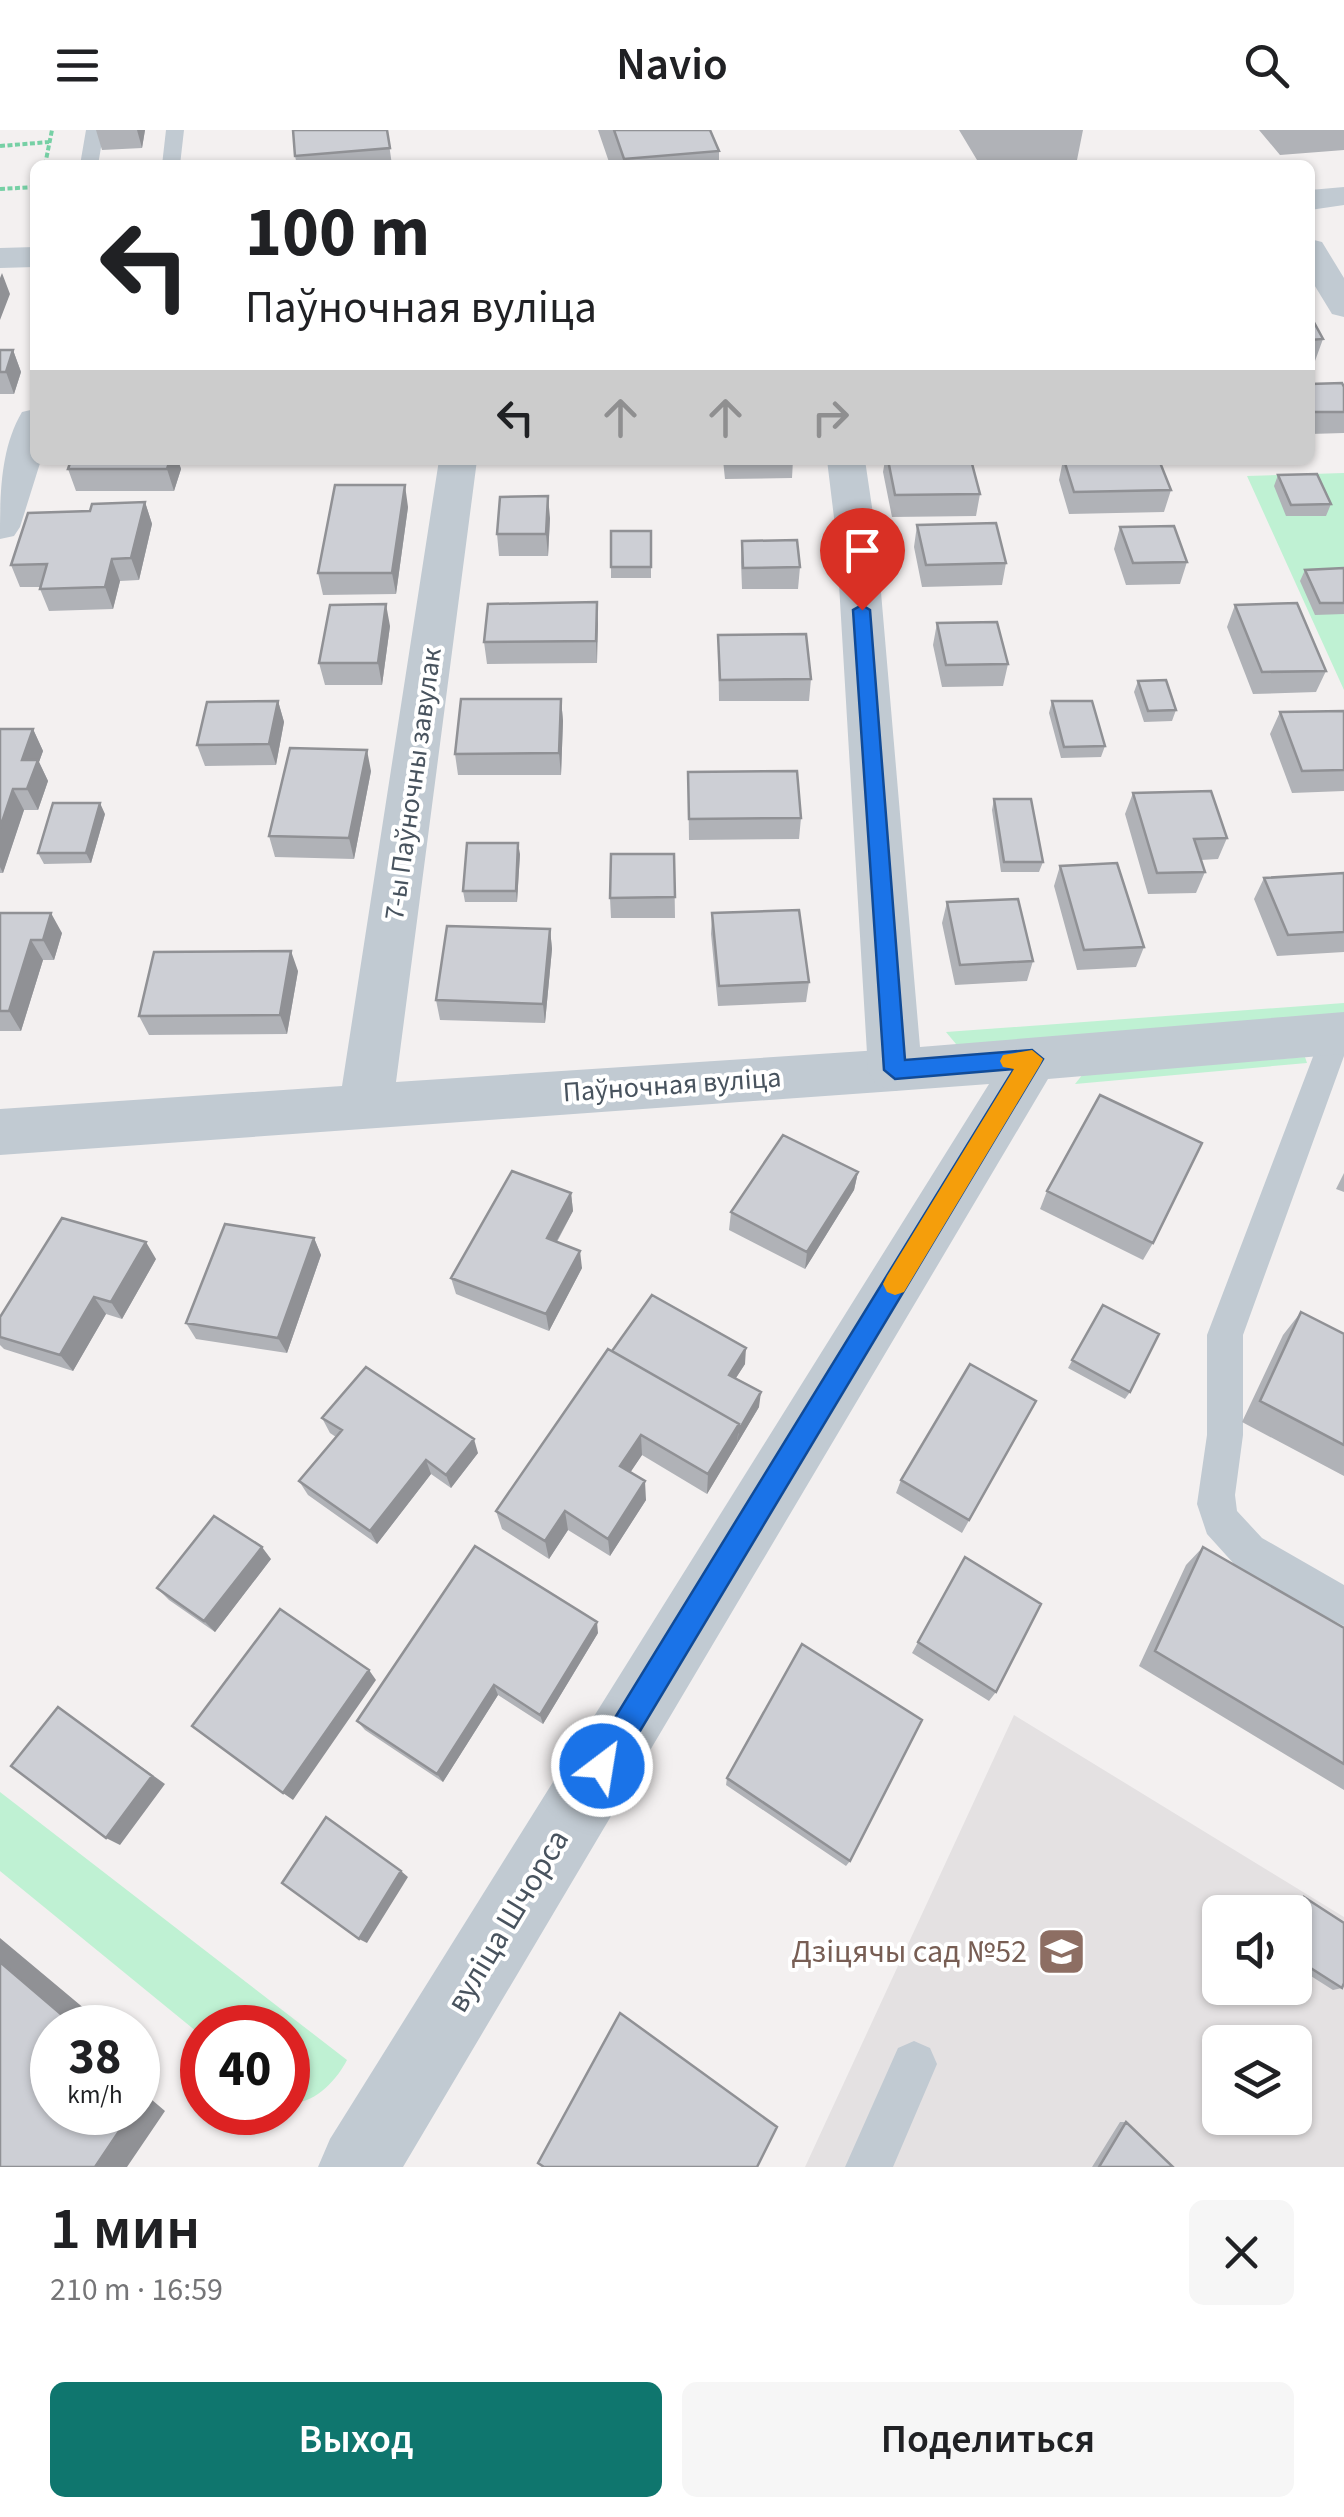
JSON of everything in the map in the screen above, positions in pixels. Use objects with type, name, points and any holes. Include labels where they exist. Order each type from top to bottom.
[{"type":"street","points":[[1315,199],[1344,196]]},
{"type":"street","points":[[0,258],[30,256]]},
{"type":"street","points":[[1315,258],[1344,307]]},
{"type":"street","points":[[0,527],[30,435]]},
{"type":"street","name":"7-ы Паўночны завулак","points":[[366,1107],[457,465]]},
{"type":"street","points":[[847,465],[856,534],[895,1070]]},
{"type":"street","name":"Паўночная вуліца","points":[[0,1132],[895,1070],[1341,1033]]},
{"type":"street","name":"вуліца Шчорса","points":[[358,2167],[1032,1059]]},
{"type":"lane","points":[[90,160],[95,130]]},
{"type":"lane","points":[[173,160],[176,130]]},
{"type":"lane","points":[[1341,1033],[1225,1336],[1220,1361],[1224,1450],[1216,1509],[1228,1534],[1250,1553],[1344,1606]]},
{"type":"lane","points":[[869,2167],[914,2064]]},
{"type":"path","points":[[46,160],[52,130]]},
{"type":"path","points":[[0,146],[49,142]]},
{"type":"path","points":[[0,190],[30,187]]},
{"type":"shaded area","name":"Дзіцячы сад №52","points":[[1014,1715],[1308,1895],[1202,1895],[1202,2005],[1312,2005],[1312,1897],[1344,1917],[1344,2167],[805,2167]]},
{"type":"green space","points":[[1344,473],[1344,690],[1247,476]]},
{"type":"green space","points":[[1344,1003],[1344,1016],[963,1045],[956,1044],[946,1032]]},
{"type":"green space","points":[[1305,1057],[1307,1063],[1075,1084],[1083,1074]]},
{"type":"green space","points":[[0,1792],[276,2005],[180,2005],[180,2018],[0,1871]]},
{"type":"green space","points":[[310,2031],[347,2060],[337,2076],[310,2098]]},
{"type":"building","points":[[293,130],[387,130],[390,148],[295,156]]},
{"type":"building","points":[[614,130],[710,130],[719,151],[624,159]]},
{"type":"building","points":[[0,350],[13,350],[6,372],[0,372]]},
{"type":"building","points":[[1342,383],[1344,412],[1315,412],[1315,384]]},
{"type":"building","points":[[69,465],[168,465],[167,469],[68,469]]},
{"type":"building","points":[[889,465],[972,465],[980,494],[895,495]]},
{"type":"building","points":[[1066,465],[1161,465],[1171,490],[1074,492]]},
{"type":"building","points":[[1317,474],[1331,504],[1291,505],[1278,475]]},
{"type":"building","points":[[335,485],[405,485],[392,573],[318,573]]},
{"type":"building","points":[[548,496],[546,534],[497,534],[500,497]]},
{"type":"building","points":[[145,502],[131,558],[112,559],[105,587],[40,589],[47,564],[11,565],[28,513],[90,511],[92,504]]},
{"type":"building","points":[[996,523],[1006,563],[926,565],[917,525]]},
{"type":"building","points":[[1174,526],[1187,562],[1133,563],[1120,527]]},
{"type":"building","points":[[611,531],[651,531],[651,567],[611,567]]},
{"type":"building","points":[[797,540],[800,567],[743,568],[742,541]]},
{"type":"building","points":[[1344,568],[1344,603],[1320,603],[1305,570]]},
{"type":"building","points":[[597,602],[596,641],[484,642],[488,604]]},
{"type":"building","points":[[1297,603],[1326,671],[1262,672],[1235,605]]},
{"type":"building","points":[[386,604],[378,663],[319,663],[330,605]]},
{"type":"building","points":[[997,622],[1008,664],[946,665],[937,623]]},
{"type":"building","points":[[806,634],[811,679],[720,680],[718,635]]},
{"type":"building","points":[[1166,680],[1176,710],[1148,711],[1138,681]]},
{"type":"building","points":[[461,699],[561,699],[559,753],[455,754]]},
{"type":"building","points":[[278,701],[269,744],[197,745],[207,702]]},
{"type":"building","points":[[1052,701],[1092,701],[1105,746],[1064,747]]},
{"type":"building","points":[[1344,711],[1344,770],[1302,771],[1280,712]]},
{"type":"building","points":[[0,729],[33,729],[22,760],[38,760],[27,789],[13,789],[0,828]]},
{"type":"building","points":[[290,748],[367,750],[349,838],[269,836]]},
{"type":"building","points":[[797,771],[801,818],[689,819],[688,772]]},
{"type":"building","points":[[1211,791],[1227,838],[1194,839],[1205,872],[1157,873],[1133,793]]},
{"type":"building","points":[[994,799],[1031,799],[1043,862],[1004,862]]},
{"type":"building","points":[[53,803],[100,803],[86,853],[38,853]]},
{"type":"building","points":[[467,843],[518,843],[516,891],[463,891]]},
{"type":"building","points":[[611,854],[674,854],[675,897],[610,898]]},
{"type":"building","points":[[1117,863],[1144,947],[1084,950],[1060,866]]},
{"type":"building","points":[[1344,873],[1344,932],[1288,935],[1264,878]]},
{"type":"building","points":[[1018,899],[1033,961],[960,965],[947,902]]},
{"type":"building","points":[[799,910],[809,982],[719,986],[712,913]]},
{"type":"building","points":[[0,913],[51,913],[43,940],[31,940],[9,1011],[0,1011]]},
{"type":"building","points":[[447,926],[550,929],[543,1004],[436,1000]]},
{"type":"building","points":[[291,951],[280,1015],[139,1016],[154,952]]},
{"type":"building","points":[[1100,1095],[1202,1143],[1153,1243],[1047,1191]]},
{"type":"building","points":[[783,1135],[858,1172],[807,1252],[731,1212]]},
{"type":"building","points":[[512,1171],[571,1193],[547,1238],[580,1251],[546,1314],[451,1278]]},
{"type":"building","points":[[62,1218],[146,1242],[111,1302],[94,1297],[60,1355],[0,1337],[0,1317]]},
{"type":"building","points":[[225,1224],[314,1238],[278,1338],[186,1323]]},
{"type":"building","points":[[652,1295],[746,1348],[729,1375],[761,1392],[739,1430],[739,1424],[612,1351]]},
{"type":"building","points":[[1103,1305],[1159,1334],[1130,1392],[1072,1360]]},
{"type":"building","points":[[1301,1312],[1344,1334],[1344,1445],[1260,1401]]},
{"type":"building","points":[[608,1349],[739,1424],[708,1474],[641,1435],[620,1466],[645,1481],[608,1539],[565,1511],[545,1541],[496,1511]]},
{"type":"building","points":[[970,1364],[1036,1401],[969,1520],[901,1480]]},
{"type":"building","points":[[366,1367],[474,1439],[446,1475],[426,1460],[370,1531],[299,1481],[342,1430],[322,1418]]},
{"type":"building","points":[[214,1516],[262,1547],[204,1621],[157,1588]]},
{"type":"building","points":[[475,1546],[597,1622],[540,1715],[494,1685],[437,1774],[357,1721]]},
{"type":"building","points":[[1203,1547],[1344,1628],[1344,1764],[1155,1651]]},
{"type":"building","points":[[965,1557],[1041,1604],[996,1692],[918,1642]]},
{"type":"building","points":[[280,1609],[369,1670],[283,1793],[192,1726]]},
{"type":"building","points":[[802,1644],[922,1720],[850,1861],[727,1778]]},
{"type":"building","points":[[58,1707],[152,1776],[106,1838],[11,1766]]},
{"type":"building","points":[[326,1817],[401,1871],[359,1939],[282,1883]]},
{"type":"building","points":[[1312,1902],[1344,1923],[1342,1988],[1312,1969]]},
{"type":"building","points":[[0,1962],[50,2005],[30,2005],[30,2135],[117,2135],[95,2167],[0,2167]]},
{"type":"building","points":[[620,2013],[777,2127],[757,2167],[544,2167],[538,2163]]},
{"type":"building","points":[[1126,2122],[1173,2167],[1099,2167]]},
{"type":"slow traffic","points":[[895,1284],[1032,1059],[1011,1061]]},
{"type":"place","name":"Дзіцячы сад №52","points":[[1062,1952]]},
{"type":"route","points":[[602,1766],[1032,1059],[895,1070],[862,610]]}]
